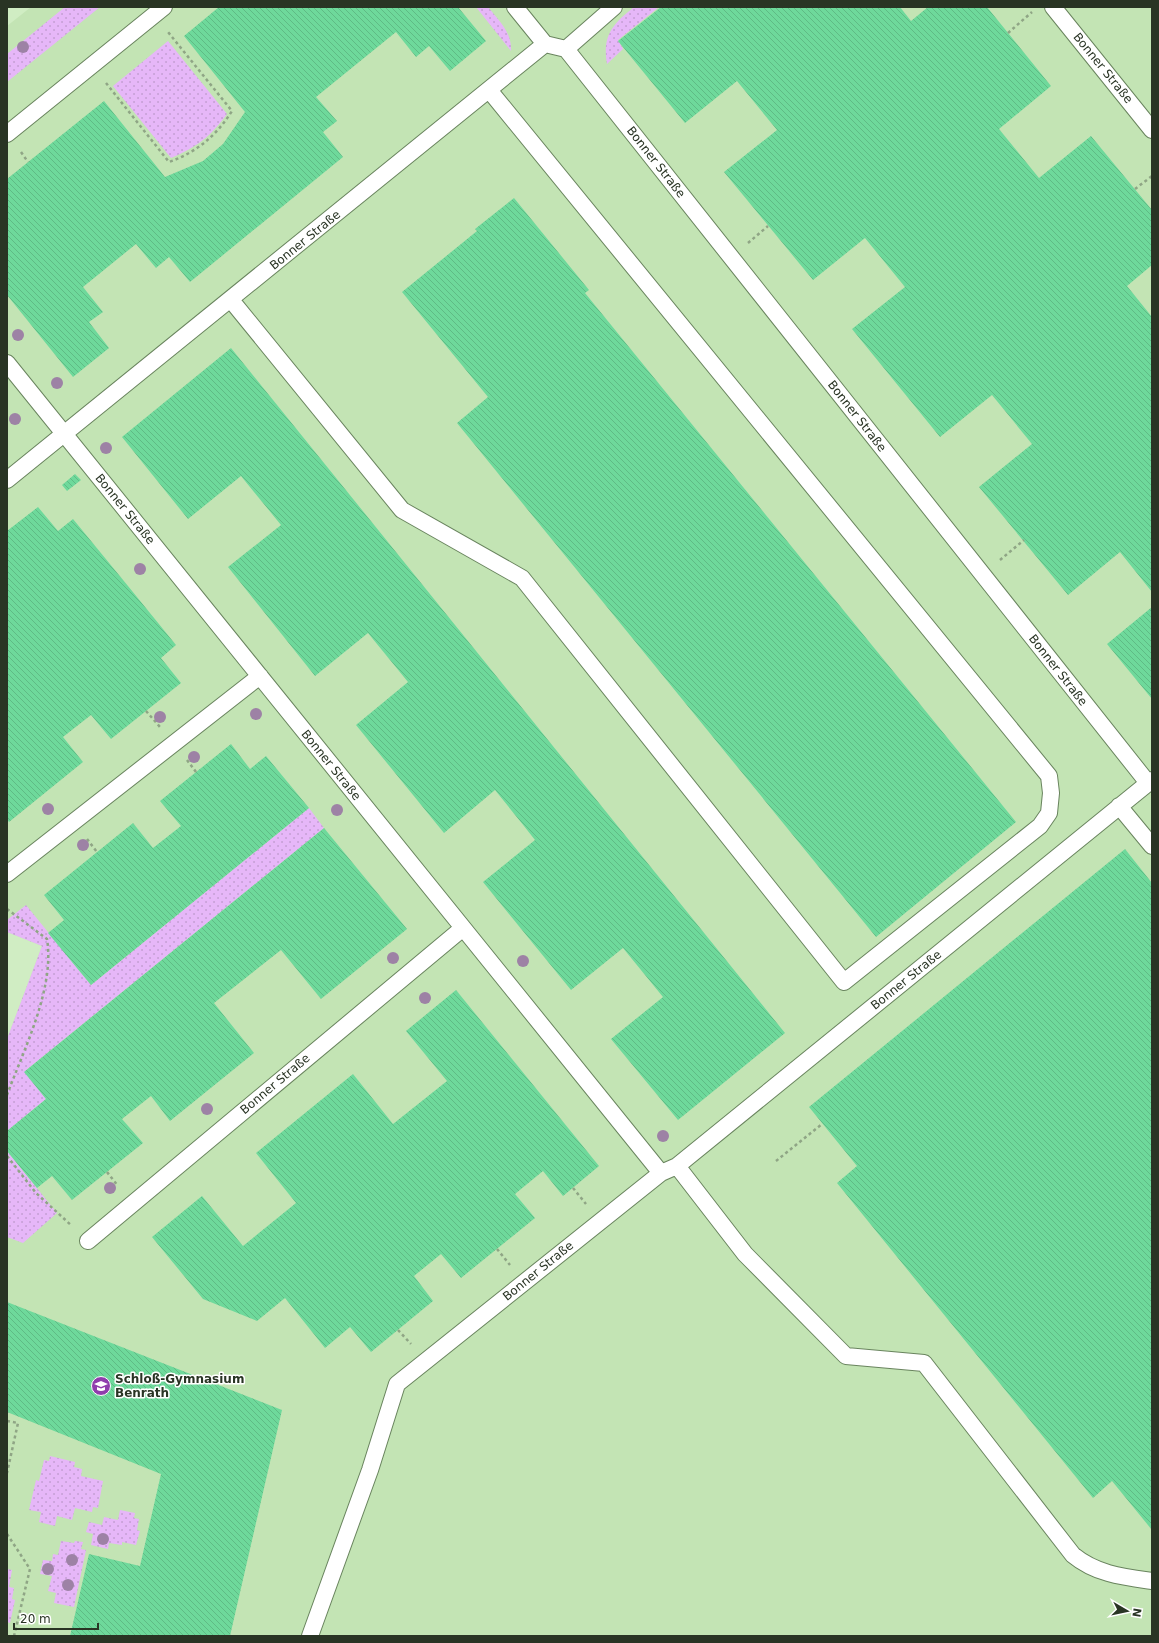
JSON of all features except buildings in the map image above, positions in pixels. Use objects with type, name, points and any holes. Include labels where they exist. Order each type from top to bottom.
[{"type":"lane","points":[[515,7],[545,44],[566,49],[614,7]]},
{"type":"lane","name":"Bonner Straße","points":[[1053,7],[1152,130]]},
{"type":"lane","points":[[7,134],[159,11]]},
{"type":"lane","name":"Bonner Straße","points":[[7,480],[65,435],[545,44]]},
{"type":"lane","name":"Bonner Straße","points":[[310,1636],[370,1470],[397,1384],[661,1173],[677,1166],[1150,781],[983,574],[566,49]]},
{"type":"lane","points":[[231,300],[402,510],[522,578],[844,982],[1040,826],[1049,813],[1051,793],[1049,776],[490,90]]},
{"type":"lane","name":"Bonner Straße","points":[[7,363],[661,1173]]},
{"type":"lane","points":[[7,874],[260,676]]},
{"type":"lane","points":[[1119,806],[1152,846]]},
{"type":"lane","name":"Bonner Straße","points":[[88,1240],[463,928]]},
{"type":"lane","points":[[677,1166],[745,1254],[846,1356],[924,1363],[1073,1555],[1086,1566],[1107,1574],[1152,1581]]},
{"type":"path","points":[[92,66],[169,162],[182,157],[204,144],[219,129],[232,111],[159,11]]},
{"type":"path","points":[[1008,33],[1034,11]]},
{"type":"path","points":[[1135,189],[1152,176]]},
{"type":"path","points":[[983,574],[1024,540]]},
{"type":"path","points":[[7,909],[47,939],[49,956],[44,993],[7,1095]]},
{"type":"path","points":[[776,1161],[822,1124]]},
{"type":"path","points":[[7,1156],[36,1193],[88,1240]]},
{"type":"path","points":[[7,1421],[18,1424],[7,1473]]},
{"type":"path","points":[[7,1534],[30,1569],[14,1636]]},
{"type":"shaded area","points":[[31,7],[1152,7],[1152,1636],[7,1636],[7,1039],[42,946],[7,932],[7,26]]},
{"type":"shaded area","points":[[65,7],[100,7],[7,82],[7,54]]},
{"type":"shaded area","points":[[476,7],[488,7],[500,22],[507,32],[511,44],[511,51]]},
{"type":"shaded area","points":[[634,7],[659,7],[618,40],[623,49],[607,64],[606,45],[611,31],[620,19]]},
{"type":"shaded area","points":[[168,41],[227,114],[209,135],[188,150],[171,158],[113,86]]},
{"type":"shaded area","points":[[309,808],[324,828],[25,1071],[46,1099],[7,1131],[7,1039],[42,946],[7,932],[7,920],[26,905],[91,985]]},
{"type":"shaded area","points":[[7,1151],[57,1213],[23,1243],[7,1237]]},
{"type":"shaded area","points":[[50,1456],[75,1462],[74,1467],[82,1469],[81,1476],[103,1481],[98,1508],[93,1507],[92,1512],[75,1508],[72,1520],[57,1516],[55,1526],[39,1522],[41,1512],[29,1510],[36,1480],[39,1481],[44,1460],[49,1461]]},
{"type":"shaded area","points":[[120,1510],[135,1513],[134,1518],[139,1519],[137,1530],[140,1531],[136,1545],[122,1542],[122,1545],[109,1543],[108,1549],[91,1545],[93,1534],[86,1532],[89,1522],[102,1525],[104,1517],[118,1520]]},
{"type":"shaded area","points":[[61,1541],[74,1543],[75,1541],[83,1542],[81,1549],[86,1550],[74,1607],[54,1603],[56,1593],[48,1591],[52,1576],[40,1574],[43,1560],[52,1561],[53,1554],[58,1555]]},
{"type":"shaded area","points":[[7,1569],[12,1570],[9,1587],[14,1588],[12,1599],[15,1600],[10,1623],[7,1622]]},
{"type":"place","name":"Schloß-Gymnasium Benrath","points":[[101,1386]]}]
